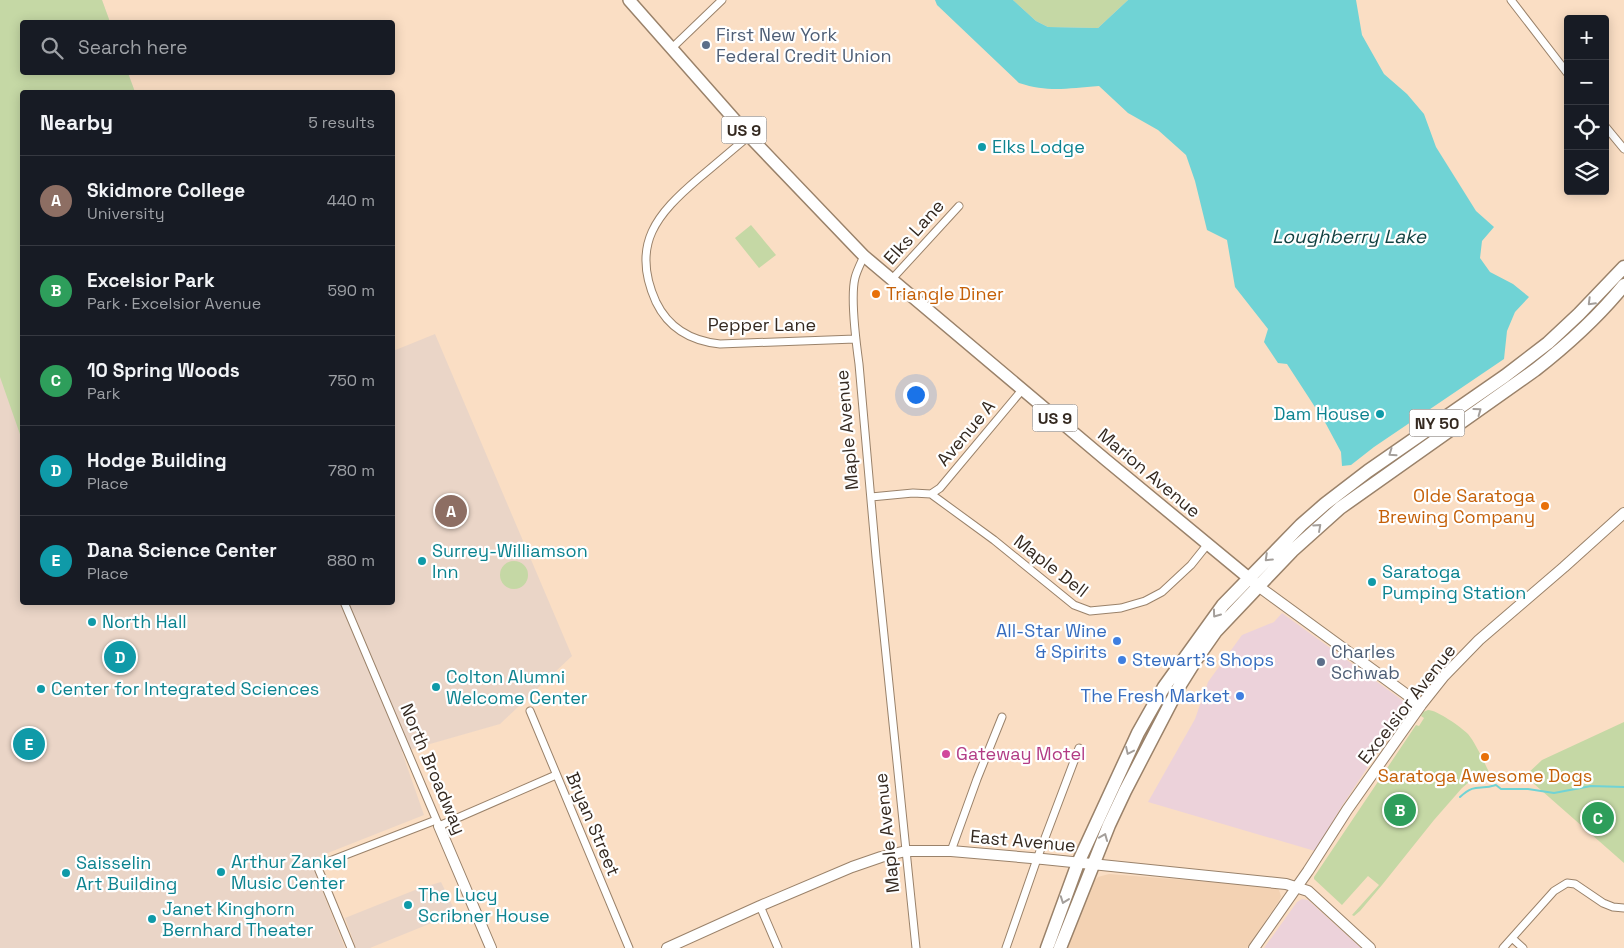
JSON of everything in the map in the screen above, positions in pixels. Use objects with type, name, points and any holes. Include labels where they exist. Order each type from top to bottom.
[{"type":"highway","name":"NY 50","points":[[1248,578],[1301,525],[1341,491],[1505,376],[1548,343],[1624,267]]},
{"type":"highway","name":"NY 50","points":[[1258,586],[1292,551],[1340,508],[1519,382],[1555,354],[1604,308],[1624,286]]},
{"type":"highway","points":[[1047,948],[1078,863],[1150,709],[1223,605],[1248,578]]},
{"type":"highway","points":[[1060,948],[1093,864],[1125,791],[1180,685],[1216,631],[1258,586]]},
{"type":"main road","name":"US 9","points":[[629,0],[749,136],[864,256]]},
{"type":"main road","name":"Marion Avenue","points":[[864,256],[1258,586]]},
{"type":"street","points":[[672,48],[722,0]]},
{"type":"street","points":[[1511,0],[1564,69]]},
{"type":"street","points":[[1609,131],[1624,149]]},
{"type":"street","name":"Pepper Lane","points":[[749,136],[677,198],[656,222],[648,242],[645,262],[651,291],[661,311],[677,329],[692,338],[706,342],[720,344],[855,339]]},
{"type":"street","name":"Elks Lane","points":[[892,279],[959,206]]},
{"type":"street","name":"Maple Avenue","points":[[864,256],[855,279],[855,339],[916,948]]},
{"type":"street","name":"Avenue A","points":[[931,494],[940,488],[1022,390]]},
{"type":"street","points":[[870,497],[913,493],[931,494]]},
{"type":"street","name":"Maple Dell","points":[[931,494],[994,540],[1074,605],[1090,611],[1121,608],[1145,601],[1162,592],[1191,565],[1208,545]]},
{"type":"street","name":"Excelsior Avenue","points":[[1254,948],[1347,810],[1444,676],[1478,640],[1624,513]]},
{"type":"street","name":"Marion Avenue","points":[[1258,586],[1422,705]]},
{"type":"street","name":"North Broadway","points":[[345,605],[491,948]]},
{"type":"street","name":"Bryan Street","points":[[530,712],[629,948]]},
{"type":"street","points":[[951,851],[1002,716]]},
{"type":"street","points":[[1006,948],[1036,859],[1079,748]]},
{"type":"street","points":[[351,948],[318,868],[322,864],[437,823],[556,775]]},
{"type":"street","name":"East Avenue","points":[[667,948],[760,906],[852,867],[881,857],[906,851],[951,851],[1286,884],[1308,891],[1370,948]]},
{"type":"street","points":[[1503,948],[1554,891],[1567,883],[1574,884],[1603,903],[1613,907],[1624,908]]},
{"type":"street","points":[[760,906],[778,948]]},
{"type":"street","points":[[1512,938],[1523,948]]},
{"type":"shaded area","points":[[0,0],[102,0],[109,20],[20,20],[20,75],[129,75],[134,90],[20,90],[20,605],[395,605],[395,350],[435,334],[572,656],[500,724],[402,752],[424,815],[310,860],[345,948],[0,948]]},
{"type":"shaded area","points":[[1282,613],[1409,705],[1342,806],[1315,851],[1148,802],[1195,719],[1208,682],[1242,635],[1274,622]]},
{"type":"shaded area","points":[[1109,874],[1274,887],[1279,890],[1281,896],[1247,948],[1066,948],[1091,884],[1098,877]]},
{"type":"shaded area","points":[[441,882],[456,913],[370,948],[356,948],[345,918],[420,888]]},
{"type":"shaded area","points":[[1302,899],[1308,900],[1361,948],[1264,948],[1297,902]]},
{"type":"green space","points":[[0,0],[102,0],[109,20],[20,20],[20,75],[129,75],[134,90],[20,90],[20,434],[0,377]]},
{"type":"green space","points":[[1013,0],[1128,0],[1098,28],[1048,27],[1036,21]]},
{"type":"green space","points":[[751,225],[776,255],[759,268],[735,238]]},
{"type":"green space","points":[[514,561],[524,565],[528,575],[524,585],[514,589],[504,585],[500,575],[504,565]]},
{"type":"green space","points":[[1428,710],[1455,723],[1468,734],[1489,772],[1475,777],[1462,788],[1354,916],[1352,915],[1379,885],[1368,876],[1342,905],[1314,877],[1416,725],[1419,726],[1424,718],[1421,716],[1423,712]]},
{"type":"green space","points":[[1624,722],[1624,863],[1525,776],[1542,760]]},
{"type":"water","name":"Loughberry Lake","points":[[935,0],[1013,0],[1036,21],[1048,27],[1098,28],[1128,0],[1356,0],[1362,35],[1384,74],[1407,94],[1424,114],[1436,147],[1476,211],[1494,227],[1482,241],[1480,258],[1490,272],[1513,284],[1529,297],[1515,312],[1507,331],[1504,359],[1374,447],[1351,465],[1342,466],[1341,452],[1326,424],[1287,364],[1278,363],[1264,342],[1268,329],[1235,287],[1227,240],[1207,230],[1195,181],[1186,155],[1158,130],[1128,113],[1099,86],[1050,89],[1019,83],[937,5]]},
{"type":"waterway","points":[[1460,797],[1465,792],[1474,788],[1496,785],[1501,789],[1528,789],[1554,793],[1591,786],[1624,787]]},
{"type":"place","name":"First New York Federal Credit Union","points":[[706,45]]},
{"type":"place","name":"Elks Lodge","points":[[982,147]]},
{"type":"place","name":"Triangle Diner","points":[[876,294]]},
{"type":"place","name":"Dam House","points":[[1380,414]]},
{"type":"place","name":"Olde Saratoga Brewing Company","points":[[1545,506]]},
{"type":"place","name":"Skidmore College","points":[[451,511]]},
{"type":"place","name":"Surrey-Williamson Inn","points":[[422,561]]},
{"type":"place","name":"Saratoga Pumping Station","points":[[1372,582]]},
{"type":"place","name":"North Hall","points":[[92,622]]},
{"type":"place","name":"All-Star Wine & Spirits","points":[[1117,641]]},
{"type":"place","name":"Hodge Building","points":[[120,657]]},
{"type":"place","name":"Stewart's Shops","points":[[1122,660]]},
{"type":"place","name":"Charles Schwab","points":[[1321,662]]},
{"type":"place","name":"Colton Alumni Welcome Center","points":[[436,687]]},
{"type":"place","name":"Center for Integrated Sciences","points":[[41,689]]},
{"type":"place","name":"The Fresh Market","points":[[1240,696]]},
{"type":"place","name":"Dana Science Center","points":[[29,744]]},
{"type":"place","name":"Gateway Motel","points":[[946,754]]},
{"type":"place","name":"Saratoga Awesome Dogs","points":[[1485,757]]},
{"type":"place","name":"Excelsior Park","points":[[1400,810]]},
{"type":"place","name":"10 Spring Woods","points":[[1598,818]]},
{"type":"place","name":"Arthur Zankel Music Center","points":[[221,872]]},
{"type":"place","name":"Saisselin Art Building","points":[[66,873]]},
{"type":"place","name":"The Lucy Scribner House","points":[[408,905]]},
{"type":"place","name":"Janet Kinghorn Bernhard Theater","points":[[152,919]]}]
